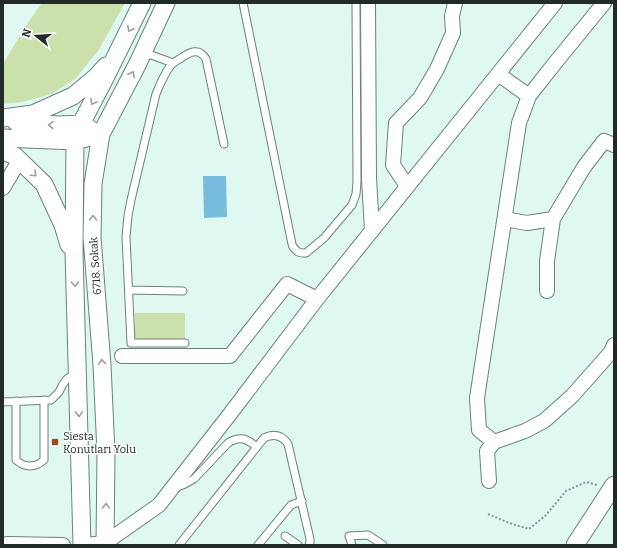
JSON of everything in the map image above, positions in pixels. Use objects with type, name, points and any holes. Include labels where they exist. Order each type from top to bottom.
[{"type":"street","name":"6718. Sokak","points":[[83,545],[75,263],[75,141],[81,124],[142,3]]},
{"type":"street","name":"6718. Sokak","points":[[105,544],[106,453],[103,373],[92,237],[93,184],[101,134],[166,3]]},
{"type":"street","points":[[368,3],[369,178],[372,231]]},
{"type":"street","points":[[407,186],[393,165],[396,123],[420,98],[437,69],[453,33],[452,16],[455,3]]},
{"type":"street","points":[[83,545],[105,544],[159,505],[317,299],[555,3]]},
{"type":"street","points":[[494,442],[479,430],[477,398],[519,123],[529,96],[604,3]]},
{"type":"street","points":[[3,119],[34,114],[74,96],[96,77],[117,54]]},
{"type":"street","points":[[498,74],[529,96]]},
{"type":"street","points":[[3,119],[26,123],[59,125],[81,124],[101,134]]},
{"type":"street","points":[[3,138],[75,141],[101,134]]},
{"type":"street","points":[[547,291],[547,261],[553,219],[584,167],[604,141],[614,145]]},
{"type":"street","points":[[3,151],[15,156],[44,184],[63,225],[75,263]]},
{"type":"street","points":[[3,188],[20,161]]},
{"type":"street","points":[[504,219],[527,223],[553,219]]},
{"type":"street","points":[[122,356],[230,356],[287,284],[317,299]]},
{"type":"street","points":[[489,481],[487,451],[494,442],[525,431],[544,421],[572,396],[611,352],[614,345]]},
{"type":"street","points":[[576,545],[613,486]]},
{"type":"street","points":[[5,545],[64,545]]},
{"type":"lane","points":[[244,3],[292,244],[295,250],[302,253],[306,253],[324,238],[352,205],[356,194],[356,3]]},
{"type":"lane","points":[[143,52],[173,63]]},
{"type":"lane","points":[[185,343],[131,343],[126,237],[131,200],[156,94],[163,78],[173,63],[186,54],[199,52],[206,59],[224,144]]},
{"type":"lane","points":[[129,290],[183,292]]},
{"type":"lane","points":[[3,402],[51,400],[59,392],[66,379],[78,374]]},
{"type":"lane","points":[[16,401],[16,460],[24,466],[29,466],[37,465],[44,460],[44,400]]},
{"type":"lane","points":[[179,545],[264,438],[268,435],[278,435],[286,440],[288,444],[310,539],[309,545]]},
{"type":"lane","points":[[174,487],[183,485],[194,479],[232,440],[242,438],[257,447]]},
{"type":"lane","points":[[258,545],[291,504],[302,501]]},
{"type":"lane","points":[[352,545],[349,536],[368,535],[383,545]]},
{"type":"lane","points":[[285,536],[298,545]]},
{"type":"path","points":[[488,514],[509,523],[529,529],[546,515],[566,491],[586,482],[613,486]]},
{"type":"green space","points":[[42,3],[125,3],[98,51],[76,78],[52,94],[22,102],[3,104],[3,64],[25,27]]},
{"type":"green space","points":[[135,313],[185,313],[185,339],[135,339]]},
{"type":"water","points":[[203,176],[226,176],[227,217],[204,218]]},
{"type":"place","name":"Siesta Konutları Yolu","points":[[55,442]]}]
